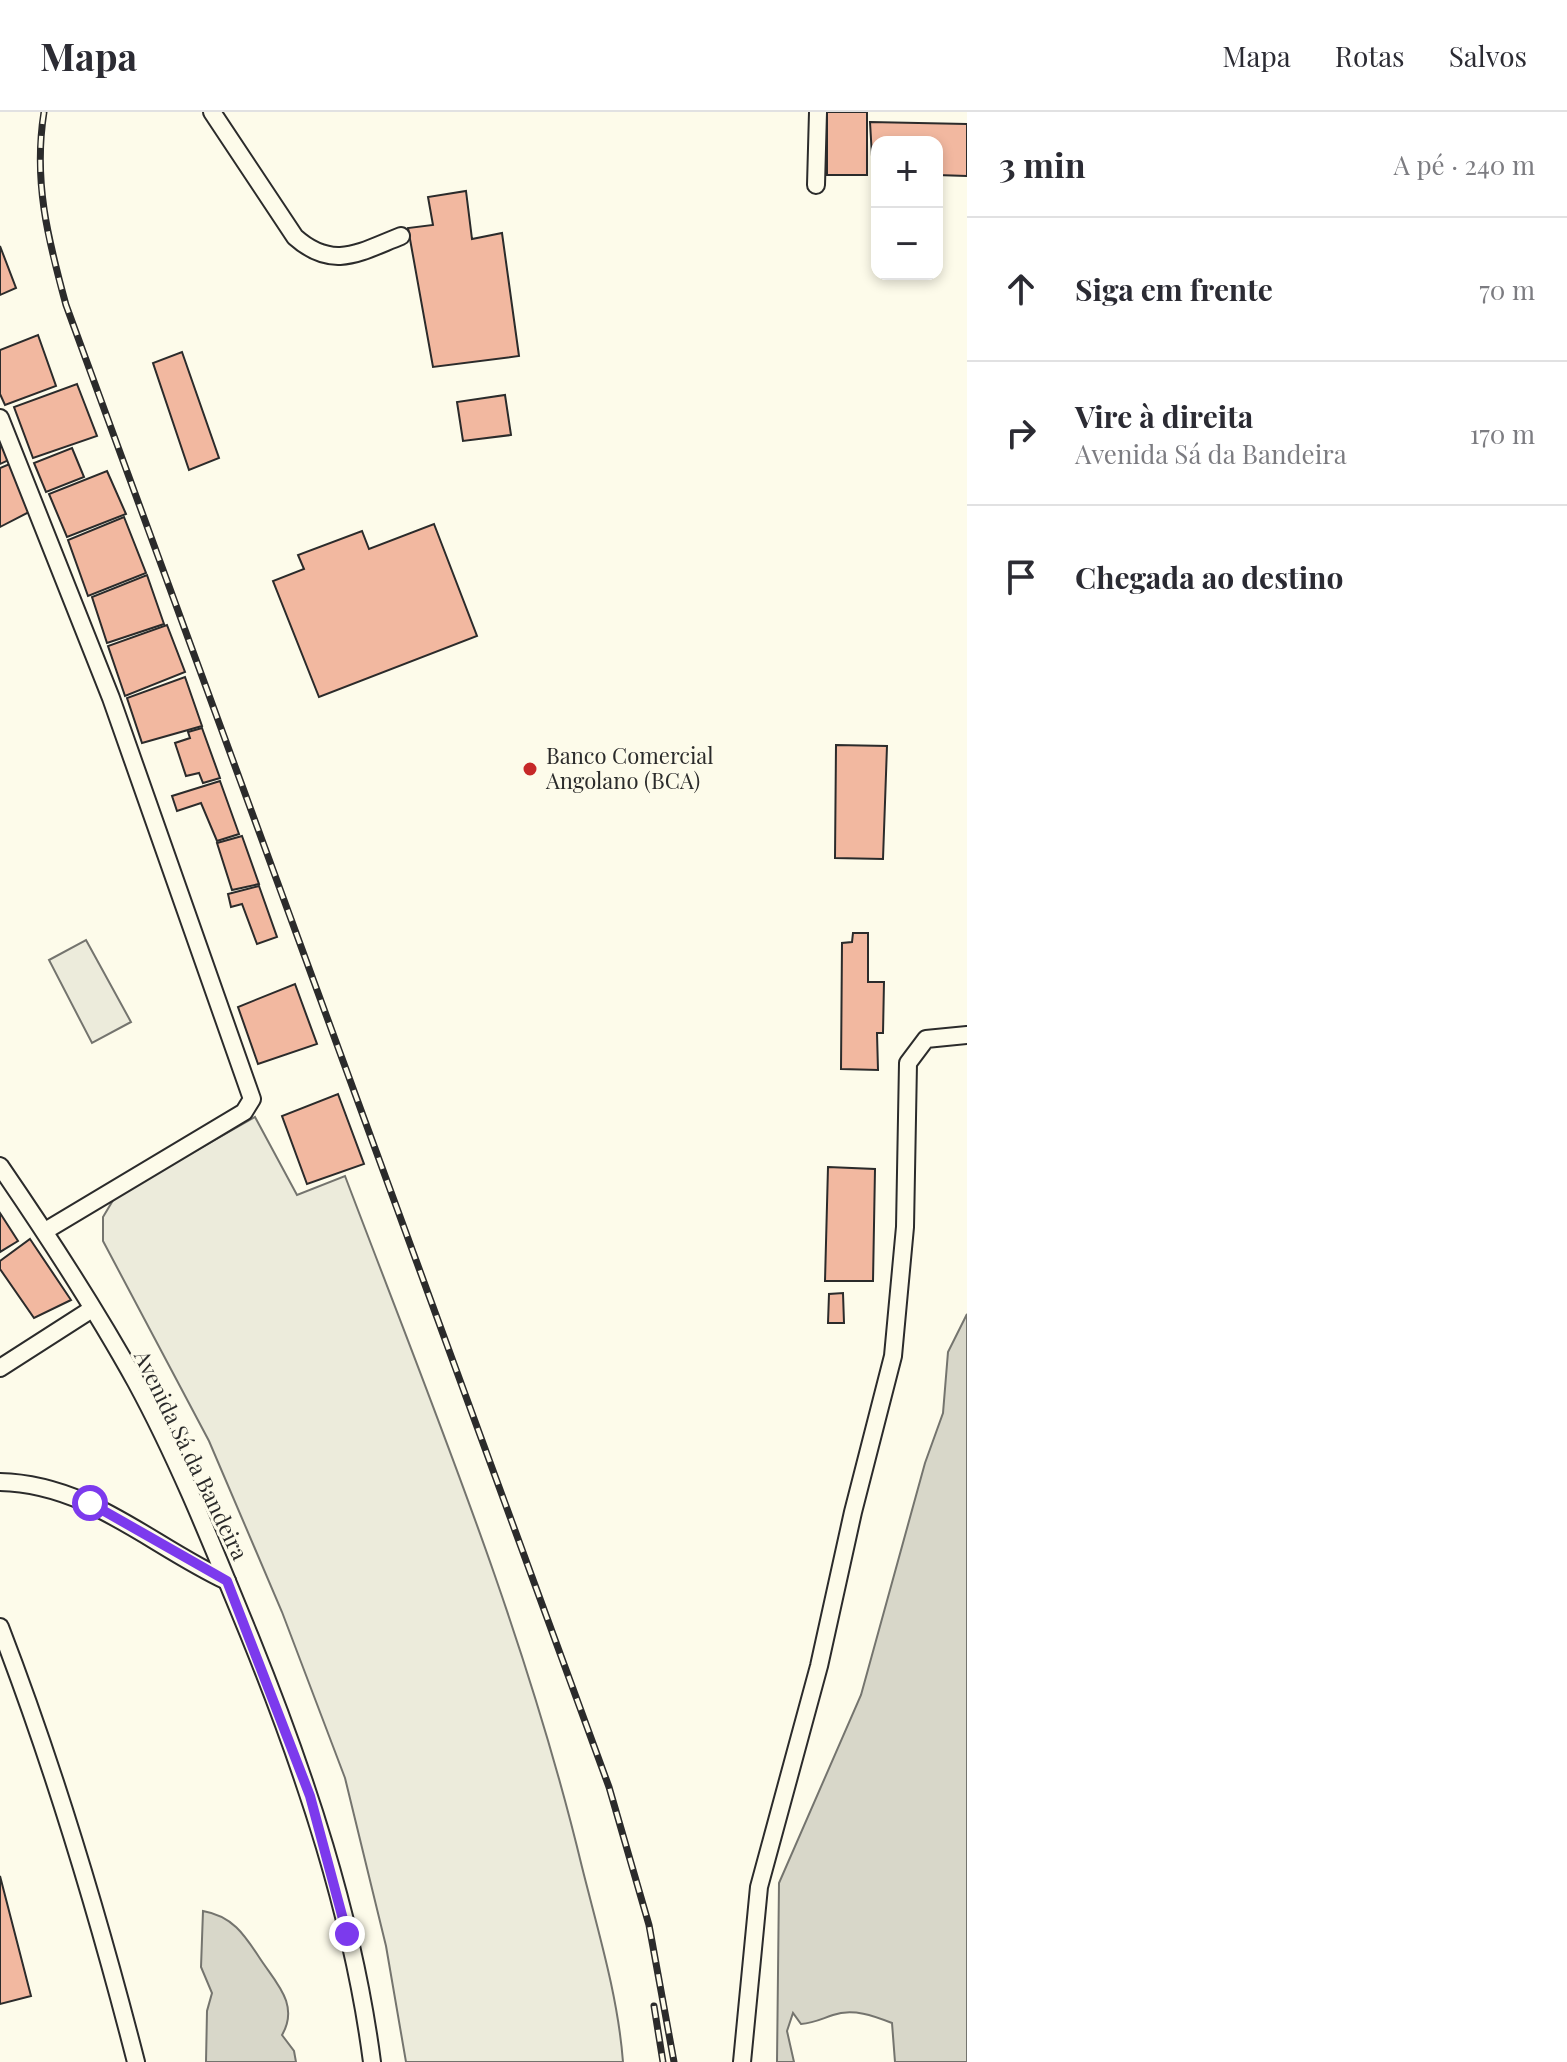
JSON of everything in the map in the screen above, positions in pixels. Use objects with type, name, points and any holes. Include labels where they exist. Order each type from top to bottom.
[{"type":"street","points":[[212,112],[295,237],[307,247],[321,255],[336,257],[352,255],[401,236]]},
{"type":"street","points":[[816,185],[818,112]]},
{"type":"street","points":[[0,418],[111,698],[252,1099],[244,1112],[45,1231]]},
{"type":"street","points":[[742,2062],[759,1887],[819,1666],[853,1512],[893,1356],[905,1227],[908,1063],[926,1039],[967,1035]]},
{"type":"street","name":"Avenida Sá da Bandeira","points":[[0,1167],[45,1231],[136,1383],[227,1581],[310,1796],[347,1934],[372,2062]]},
{"type":"street","points":[[0,1368],[92,1309]]},
{"type":"street","points":[[0,1482],[30,1483],[70,1494],[227,1581]]},
{"type":"street","points":[[0,1627],[30,1704],[93,1896],[136,2062]]},
{"type":"shaded area","points":[[86,940],[131,1022],[92,1043],[49,960]]},
{"type":"shaded area","points":[[255,1117],[297,1195],[345,1176],[443,1432],[533,1691],[607,1964],[623,2062],[406,2062],[386,1946],[345,1778],[282,1612],[209,1441],[103,1241],[103,1217],[115,1197]]},
{"type":"shaded area","points":[[967,1314],[967,2062],[895,2062],[892,2023],[848,2012],[801,2024],[793,2013],[787,2031],[794,2062],[777,2062],[779,1883],[861,1695],[925,1463],[943,1413],[948,1352]]},
{"type":"shaded area","points":[[203,1911],[222,1917],[236,1927],[278,1984],[288,2013],[282,2035],[294,2051],[296,2062],[206,2062],[207,2011],[212,1993],[201,1967]]},
{"type":"building","points":[[827,112],[867,112],[867,175],[827,175]]},
{"type":"building","points":[[870,122],[967,124],[967,176],[943,175],[943,136],[871,136],[871,139]]},
{"type":"building","points":[[466,191],[472,239],[502,233],[519,356],[433,367],[408,228],[433,225],[428,197]]},
{"type":"building","points":[[0,246],[16,288],[0,295]]},
{"type":"building","points":[[38,335],[56,386],[5,405],[0,394],[0,350]]},
{"type":"building","points":[[182,352],[219,458],[189,470],[153,363]]},
{"type":"building","points":[[77,384],[97,436],[33,458],[14,407]]},
{"type":"building","points":[[505,395],[511,435],[463,441],[457,402]]},
{"type":"building","points":[[0,430],[13,458],[0,464]]},
{"type":"building","points":[[72,448],[84,477],[46,492],[34,463]]},
{"type":"building","points":[[12,463],[33,510],[0,527],[0,468]]},
{"type":"building","points":[[107,471],[126,514],[67,537],[49,494]]},
{"type":"building","points":[[124,517],[146,573],[88,596],[68,540]]},
{"type":"building","points":[[434,524],[477,636],[319,697],[273,581],[304,569],[298,555],[362,531],[369,549]]},
{"type":"building","points":[[147,575],[164,624],[107,643],[92,597]]},
{"type":"building","points":[[167,625],[185,672],[125,696],[108,646]]},
{"type":"building","points":[[185,677],[202,726],[142,743],[127,698]]},
{"type":"building","points":[[202,728],[220,778],[203,783],[199,773],[186,776],[175,743],[190,738],[188,732]]},
{"type":"building","points":[[836,745],[887,746],[883,859],[835,858]]},
{"type":"building","points":[[220,781],[239,834],[217,841],[201,803],[177,811],[172,796]]},
{"type":"building","points":[[242,836],[259,884],[232,890],[217,843]]},
{"type":"building","points":[[259,886],[277,937],[257,944],[242,904],[231,907],[228,894]]},
{"type":"building","points":[[853,933],[868,933],[868,982],[884,982],[883,1033],[877,1033],[878,1070],[841,1069],[842,943],[852,942]]},
{"type":"building","points":[[295,984],[317,1044],[258,1064],[238,1007]]},
{"type":"building","points":[[338,1094],[364,1164],[307,1184],[282,1116]]},
{"type":"building","points":[[828,1167],[875,1169],[873,1281],[825,1281]]},
{"type":"building","points":[[0,1213],[18,1241],[0,1252]]},
{"type":"building","points":[[30,1239],[71,1300],[34,1318],[0,1269],[0,1261]]},
{"type":"building","points":[[843,1293],[844,1323],[828,1323],[829,1294]]},
{"type":"building","points":[[0,1876],[31,1996],[0,2004]]},
{"type":"railway","points":[[44,112],[41,186],[53,257],[66,305],[609,1787],[649,1925],[674,2062]]},
{"type":"railway","points":[[654,2006],[663,2062]]},
{"type":"place","name":"Banco Comercial Angolano (BCA)","points":[[530,769]]},
{"type":"route","points":[[90,1503],[192,1564],[227,1581],[310,1796],[347,1934]]}]
